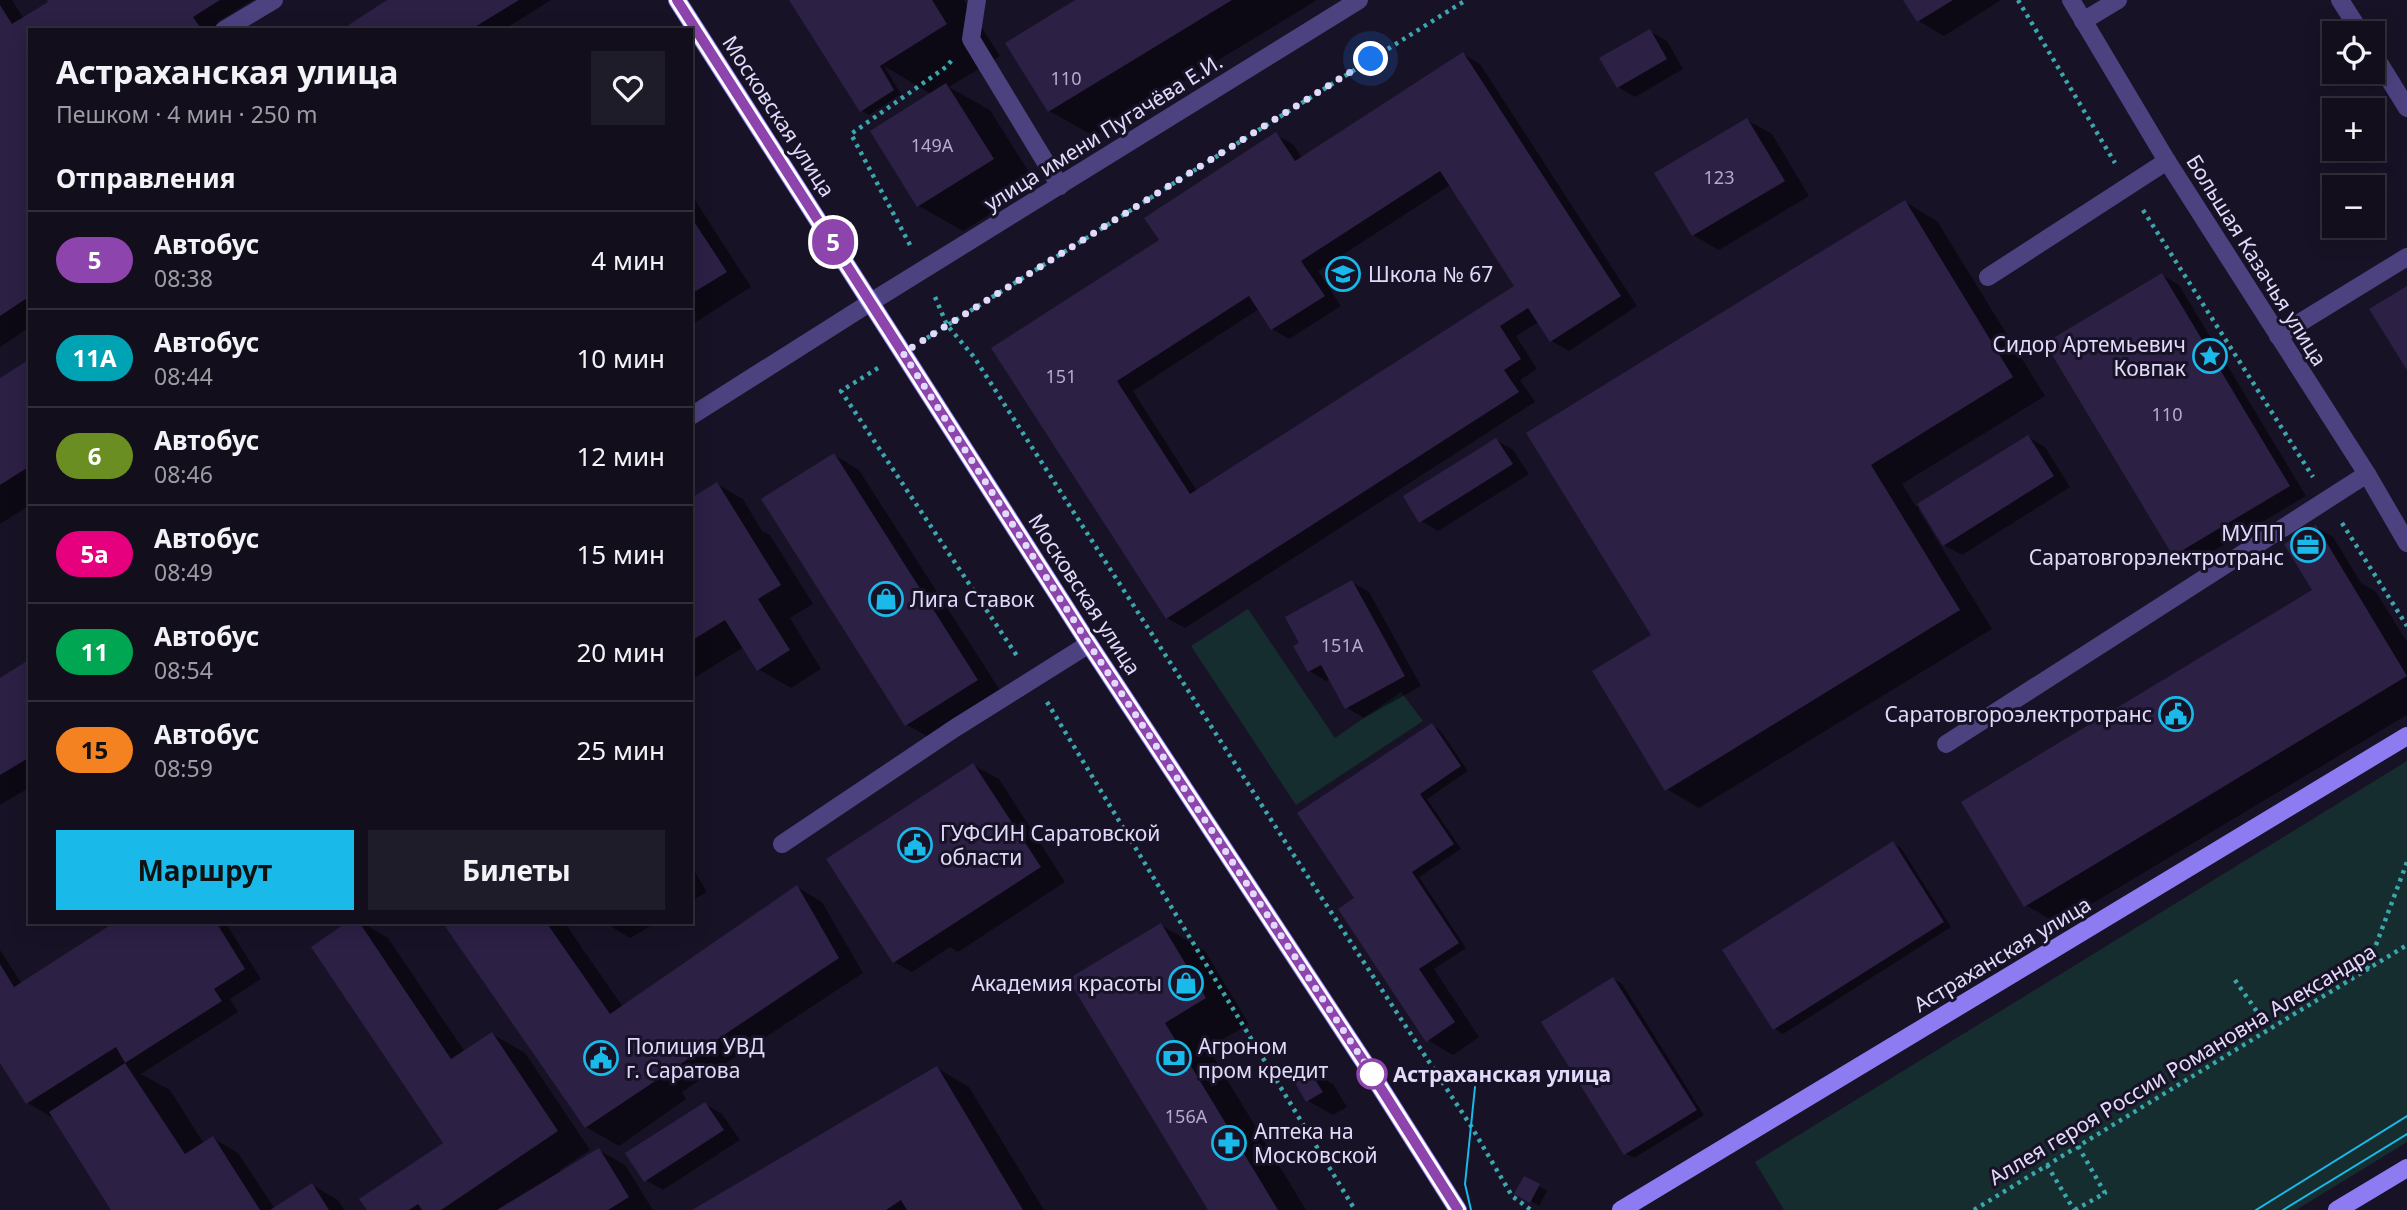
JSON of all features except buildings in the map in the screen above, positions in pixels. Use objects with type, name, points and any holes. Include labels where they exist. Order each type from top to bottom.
[{"type":"main road","name":"Московская улица","points":[[677,0],[1089,644],[1370,1071],[1458,1210]]},
{"type":"main road","name":"Астраханская улица","points":[[1621,1210],[2407,736]]},
{"type":"main road","points":[[2337,1210],[2407,1168]]},
{"type":"street","points":[[227,28],[274,0]]},
{"type":"street","points":[[977,0],[971,38],[1059,186]]},
{"type":"street","name":"улица имени Пугачёва Е.И.","points":[[693,415],[923,269],[1359,0]]},
{"type":"street","name":"Большая Казачья улица","points":[[2070,0],[2168,161],[2367,474],[2407,543]]},
{"type":"street","points":[[2083,21],[2118,0]]},
{"type":"street","points":[[2340,0],[2353,21]]},
{"type":"street","points":[[2385,72],[2407,108]]},
{"type":"street","points":[[1988,277],[2168,161]]},
{"type":"street","points":[[2278,335],[2407,257]]},
{"type":"street","points":[[1946,744],[2367,474]]},
{"type":"street","points":[[782,844],[1089,644]]},
{"type":"path","points":[[1355,1210],[1033,680],[841,391],[1466,0]]},
{"type":"path","points":[[2018,0],[2128,185],[2407,626]]},
{"type":"path","points":[[971,38],[946,67],[852,134],[923,269],[947,325],[974,357],[1471,1125],[1512,1196],[1531,1210]]},
{"type":"path","points":[[2367,969],[2407,862]]},
{"type":"path","name":"Аллея героя России Романовна Александра","points":[[1974,1210],[2407,945]]},
{"type":"path","points":[[2235,979],[2269,1029]]},
{"type":"path","points":[[2047,1165],[2075,1210],[2105,1193],[2078,1146]]},
{"type":"green space","points":[[1248,609],[1335,738],[1401,692],[1423,721],[1296,805],[1191,646]]},
{"type":"green space","points":[[2407,761],[2407,1142],[2296,1210],[1784,1210],[1755,1162]]},
{"type":"tram line","points":[[1471,1210],[1465,1184],[1475,1087]]},
{"type":"tram line","points":[[2256,1210],[2407,1116]]},
{"type":"tram line","points":[[2283,1210],[2407,1134]]},
{"type":"bus line","name":"5","points":[[677,0],[1089,644],[1370,1071],[1458,1210]]},
{"type":"place","name":"Школа № 67","points":[[1343,274]]},
{"type":"place","name":"Сидор Артемьевич Ковпак","points":[[2210,356]]},
{"type":"place","name":"МУПП Саратовгорэлектротранс","points":[[2308,545]]},
{"type":"place","name":"Лига Ставок","points":[[886,599]]},
{"type":"place","name":"Саратовгороэлектротранс","points":[[2176,714]]},
{"type":"place","name":"ГУФСИН Саратовской области","points":[[915,845]]},
{"type":"place","name":"Академия красоты","points":[[1186,983]]},
{"type":"place","name":"Полиция УВД г. Саратова","points":[[601,1058]]},
{"type":"place","name":"Агроном пром кредит","points":[[1174,1058]]},
{"type":"place","name":"Астраханская улица","points":[[1372,1074]]},
{"type":"place","name":"Аптека на Московской","points":[[1229,1143]]},
{"type":"route","points":[[1371,59],[903,353],[1089,644],[1372,1074]]}]
